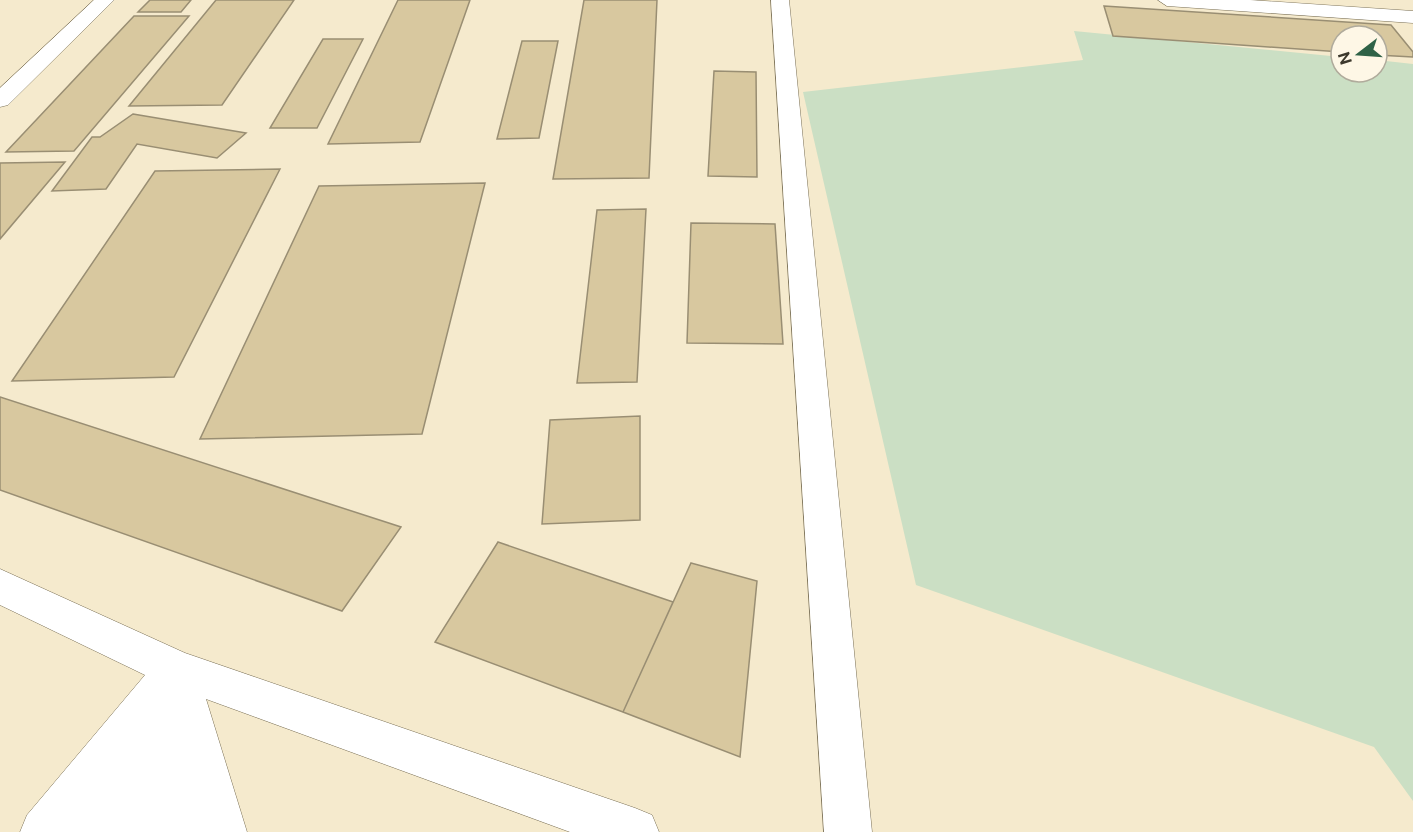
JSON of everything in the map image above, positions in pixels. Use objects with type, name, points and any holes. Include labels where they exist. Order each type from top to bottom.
[{"type":"street","points":[[0,100],[105,0]]},
{"type":"street","points":[[780,0],[848,832]]},
{"type":"street","points":[[1167,0],[1413,17]]},
{"type":"street","points":[[0,585],[176,669],[635,832]]},
{"type":"street","points":[[44,832],[176,669]]},
{"type":"street","points":[[63,832],[176,669]]},
{"type":"street","points":[[78,832],[176,669]]},
{"type":"street","points":[[93,832],[176,669]]},
{"type":"street","points":[[107,832],[176,669]]},
{"type":"street","points":[[124,832],[176,669]]},
{"type":"street","points":[[140,832],[176,669]]},
{"type":"street","points":[[154,832],[176,669]]},
{"type":"street","points":[[170,832],[176,669]]},
{"type":"street","points":[[176,669],[183,832]]},
{"type":"street","points":[[176,669],[197,832]]},
{"type":"street","points":[[176,669],[211,832]]},
{"type":"street","points":[[176,669],[224,832]]},
{"type":"green space","points":[[1074,31],[1329,56],[1329,84],[1389,84],[1389,61],[1413,64],[1413,801],[1374,747],[916,585],[803,92],[1083,60]]},
{"type":"building","points":[[150,0],[191,0],[181,12],[138,12]]},
{"type":"building","points":[[216,0],[294,0],[222,105],[129,106]]},
{"type":"building","points":[[398,0],[470,0],[420,142],[328,144]]},
{"type":"building","points":[[584,0],[657,0],[649,178],[553,179]]},
{"type":"building","points":[[1104,6],[1376,24],[1329,24],[1329,51],[1113,36]]},
{"type":"building","points":[[134,16],[189,16],[74,151],[6,152]]},
{"type":"building","points":[[1389,25],[1413,52],[1413,57],[1389,56]]},
{"type":"building","points":[[323,39],[363,39],[317,128],[270,128]]},
{"type":"building","points":[[522,41],[558,41],[539,138],[497,139]]},
{"type":"building","points":[[714,71],[756,72],[757,177],[708,176]]},
{"type":"building","points":[[133,114],[246,133],[217,158],[137,144],[106,189],[52,191],[92,137],[100,137]]},
{"type":"building","points":[[65,162],[0,239],[0,163]]},
{"type":"building","points":[[280,169],[174,377],[12,381],[155,171]]},
{"type":"building","points":[[485,183],[422,434],[200,439],[319,186]]},
{"type":"building","points":[[646,209],[637,382],[577,383],[597,210]]},
{"type":"building","points":[[691,223],[775,224],[783,344],[687,343]]},
{"type":"building","points":[[0,397],[401,527],[342,611],[0,490]]},
{"type":"building","points":[[640,416],[640,520],[542,524],[550,420]]},
{"type":"building","points":[[498,542],[673,602],[623,712],[435,642]]},
{"type":"building","points":[[691,563],[757,581],[740,757],[623,712]]}]
